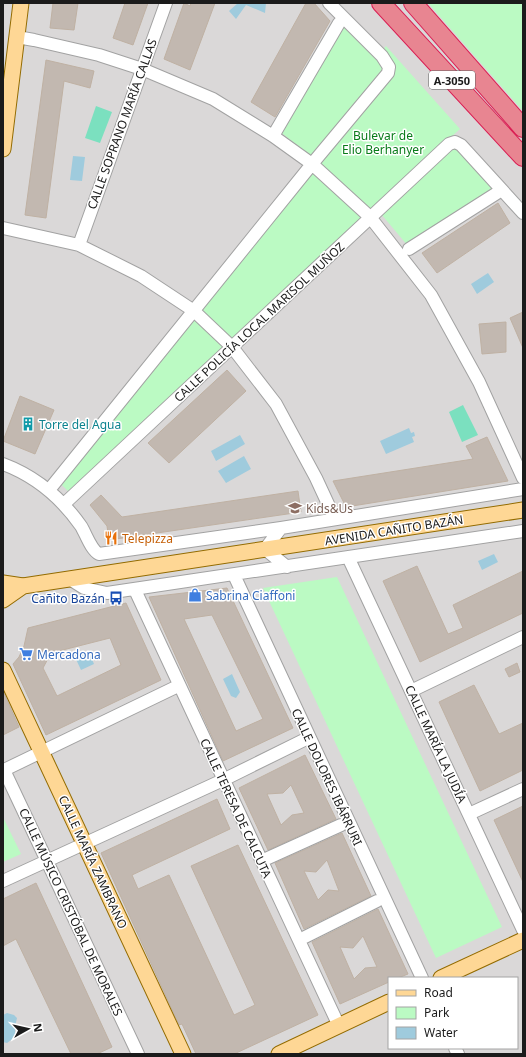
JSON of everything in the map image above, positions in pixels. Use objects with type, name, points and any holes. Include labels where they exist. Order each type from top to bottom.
[{"type":"highway","name":"A-3050","points":[[381,3],[523,158]]},
{"type":"highway","name":"A-3050","points":[[413,3],[523,128]]},
{"type":"main road","points":[[3,149],[10,37],[22,3]]},
{"type":"main road","name":"AVENIDA CAÑITO BAZÁN","points":[[3,584],[22,586],[523,510]]},
{"type":"main road","name":"AVENIDA CAÑITO BAZÁN","points":[[3,600],[22,586]]},
{"type":"main road","name":"CALLE MARÍA ZAMBRANO","points":[[3,670],[182,1054]]},
{"type":"main road","points":[[443,977],[523,940]]},
{"type":"main road","points":[[279,1054],[388,1002]]},
{"type":"street","name":"CALLE SOPRANO MARÍA CALLAS","points":[[79,245],[166,3]]},
{"type":"street","points":[[49,490],[312,164],[388,73],[389,67],[382,56],[329,3]]},
{"type":"street","points":[[272,136],[339,23]]},
{"type":"street","points":[[10,37],[34,40],[99,55],[142,69],[213,99],[272,136],[312,164],[370,217],[431,295],[479,382],[523,478]]},
{"type":"street","name":"CALLE POLICÍA LOCAL MARISOL MUÑOZ","points":[[64,504],[449,144],[455,142],[461,145],[523,213]]},
{"type":"street","points":[[409,249],[497,193]]},
{"type":"street","points":[[3,228],[79,245],[141,276],[194,311],[232,347],[276,404],[316,478],[335,519]]},
{"type":"street","points":[[3,464],[21,472],[49,490],[64,504]]},
{"type":"street","name":"AVENIDA CAÑITO BAZÁN","points":[[64,504],[81,526],[95,551],[103,554],[282,528],[523,489]]},
{"type":"street","points":[[282,528],[265,549],[287,567]]},
{"type":"street","name":"AVENIDA CAÑITO BAZÁN","points":[[68,578],[84,588],[107,593],[523,531]]},
{"type":"street","name":"CALLE MARÍA LA JUDÍA","points":[[348,557],[523,930]]},
{"type":"street","name":"CALLE DOLORES IBÁRRURI","points":[[234,575],[308,738],[422,977]]},
{"type":"street","name":"CALLE TERESA DE CALCUTA","points":[[134,590],[339,1026]]},
{"type":"street","points":[[411,690],[523,638]]},
{"type":"street","points":[[4,770],[178,686]]},
{"type":"street","points":[[3,881],[47,861],[83,842],[223,780],[308,738]]},
{"type":"street","name":"CALLE MÚSICO CRISTÓBAL DE MORALES","points":[[4,770],[138,1054]]},
{"type":"street","points":[[469,814],[523,789]]},
{"type":"street","points":[[268,858],[341,825]]},
{"type":"street","points":[[305,936],[378,901]]},
{"type":"shaded area","points":[[3,3],[523,3],[523,1054],[3,1054]]},
{"type":"green space","points":[[428,3],[523,3],[523,111]]},
{"type":"green space","name":"Bulevar de Elio Berhanyer","points":[[343,21],[377,57],[386,46],[460,129],[450,138],[496,190],[408,246],[376,208],[70,493],[59,482],[320,163],[279,131]]},
{"type":"green space","points":[[96,106],[112,112],[100,143],[85,138]]},
{"type":"green space","points":[[463,405],[478,435],[462,442],[449,412]]},
{"type":"green space","points":[[337,577],[502,927],[436,958],[263,588]]},
{"type":"green space","points":[[3,817],[21,854],[3,862]]},
{"type":"water","points":[[238,3],[266,3],[265,13],[246,5],[236,19],[229,11]]},
{"type":"water","points":[[73,156],[85,157],[82,181],[70,180]]},
{"type":"water","points":[[488,273],[494,282],[477,294],[471,284]]},
{"type":"water","points":[[409,428],[411,433],[414,432],[415,436],[412,437],[414,442],[386,454],[380,441]]},
{"type":"water","points":[[240,435],[245,444],[216,461],[211,451]]},
{"type":"water","points":[[244,456],[251,469],[226,483],[218,471]]},
{"type":"water","points":[[494,554],[498,562],[482,570],[478,561]]},
{"type":"water","points":[[89,652],[94,664],[81,670],[74,655],[78,654],[79,656]]},
{"type":"water","points":[[232,674],[240,692],[236,698],[231,696],[223,679]]},
{"type":"water","points":[[7,1013],[14,1015],[17,1018],[15,1037],[7,1043],[3,1042],[3,1015]]},
{"type":"building","points":[[53,3],[78,3],[74,30],[50,28]]},
{"type":"building","points":[[125,3],[148,3],[133,45],[113,38]]},
{"type":"building","points":[[184,3],[190,6],[191,3],[215,3],[190,70],[164,59]]},
{"type":"building","points":[[306,3],[314,3],[330,21],[275,117],[251,102]]},
{"type":"building","points":[[46,60],[94,71],[90,88],[64,81],[46,218],[25,215]]},
{"type":"building","points":[[498,203],[510,223],[437,273],[422,253]]},
{"type":"building","points":[[523,312],[523,348],[510,318]]},
{"type":"building","points":[[506,322],[506,352],[482,354],[479,324]]},
{"type":"building","points":[[227,370],[246,391],[169,463],[148,443]]},
{"type":"building","name":"Torre del Agua","points":[[20,396],[54,410],[35,454],[3,441]]},
{"type":"building","points":[[487,437],[508,481],[346,507],[333,481],[473,459],[466,446]]},
{"type":"building","points":[[298,491],[301,512],[109,540],[107,526],[90,505],[101,495],[122,517]]},
{"type":"building","points":[[417,566],[448,634],[463,628],[453,605],[523,571],[523,613],[420,662],[383,581]]},
{"type":"building","points":[[227,588],[293,728],[223,761],[149,597]],"holes":[[[212,615],[263,719],[236,731],[184,619]]]},
{"type":"building","points":[[126,603],[161,680],[46,735],[13,664],[19,657],[24,646],[28,628]],"holes":[[[110,638],[121,665],[57,696],[43,668],[51,653]]]},
{"type":"building","points":[[517,663],[520,672],[509,677],[505,669]]},
{"type":"building","points":[[474,685],[499,734],[523,723],[523,770],[480,791],[439,702]]},
{"type":"building","points":[[3,691],[19,727],[3,735]]},
{"type":"building","points":[[305,755],[336,819],[268,850],[239,788]],"holes":[[[291,785],[304,813],[292,815],[281,825],[267,794],[283,793]]]},
{"type":"building","points":[[217,799],[230,829],[132,875],[138,889],[169,875],[234,1015],[255,1005],[191,866],[238,845],[318,1015],[234,1054],[196,1054],[182,1024],[179,1025],[101,853]]},
{"type":"building","points":[[523,806],[523,882],[494,820]]},
{"type":"building","points":[[342,833],[371,896],[304,929],[275,863]],"holes":[[[327,860],[339,891],[328,890],[318,900],[304,871],[316,872]]]},
{"type":"building","points":[[36,883],[112,1047],[97,1054],[71,1054],[16,939],[3,946],[3,899]]},
{"type":"building","points":[[378,909],[408,974],[400,977],[388,977],[388,982],[340,1004],[312,942]],"holes":[[[363,936],[377,967],[365,968],[354,979],[340,947],[353,948]]]},
{"type":"place","name":"Torre del Agua","points":[[28,424]]},
{"type":"place","name":"Kids&Us","points":[[295,508]]},
{"type":"place","name":"Telepizza","points":[[111,538]]},
{"type":"place","name":"Sabrina Ciaffoni","points":[[195,595]]},
{"type":"place","name":"Cañito Bazán","points":[[116,598]]},
{"type":"place","name":"Mercadona","points":[[26,654]]}]
